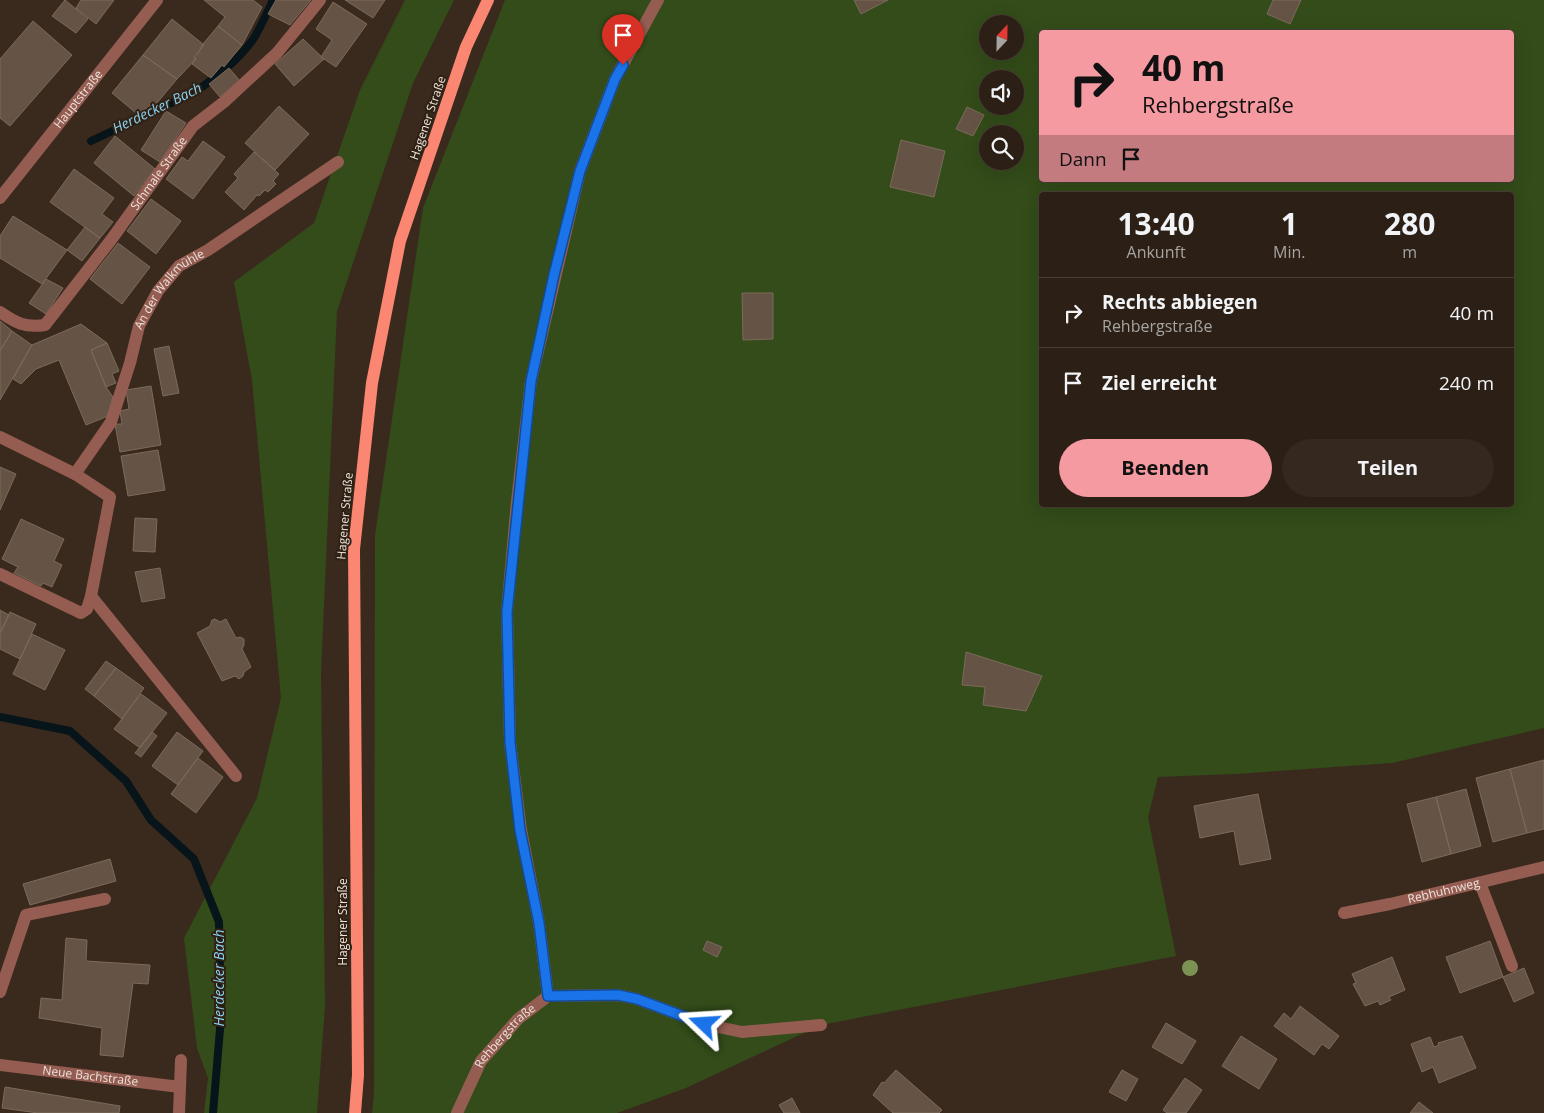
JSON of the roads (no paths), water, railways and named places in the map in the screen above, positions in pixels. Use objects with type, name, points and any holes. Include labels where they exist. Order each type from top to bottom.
[{"type":"main road","name":"Hagener Straße","points":[[355,1113],[358,1075],[354,549],[372,383],[400,241],[466,47],[488,0]]},
{"type":"street","name":"Hauptstraße","points":[[0,198],[157,0]]},
{"type":"street","name":"Schmale Straße","points":[[0,312],[17,325],[31,327],[45,325],[111,240],[193,126],[224,102],[278,53],[320,0]]},
{"type":"street","name":"Rehbergstraße","points":[[457,1113],[481,1061],[518,1019],[548,996],[539,923],[520,830],[510,742],[507,612],[518,491],[531,381],[554,275],[580,171],[615,79],[658,0]]},
{"type":"street","name":"An der Walkmühle","points":[[75,474],[111,422],[130,363],[139,326],[158,291],[179,266],[208,250],[338,162]]},
{"type":"street","points":[[0,437],[75,474],[110,497],[87,609],[81,613],[0,574]]},
{"type":"street","points":[[90,596],[236,776]]},
{"type":"street","name":"Rebhuhnweg","points":[[1344,913],[1544,867]]},
{"type":"street","points":[[1480,883],[1512,966]]},
{"type":"street","points":[[0,992],[26,916],[105,899]]},
{"type":"street","points":[[548,996],[618,995],[637,999],[704,1024],[742,1032],[821,1025]]},
{"type":"street","points":[[179,1113],[181,1060]]},
{"type":"street","name":"Neue Bachstraße","points":[[0,1066],[180,1087]]},
{"type":"waterway","name":"Herdecker Bach","points":[[91,141],[193,93],[218,75],[241,54],[254,38],[273,0]]},
{"type":"waterway","name":"Herdecker Bach","points":[[0,717],[70,731],[126,781],[151,820],[194,859],[219,922],[221,1017],[213,1113]]}]
